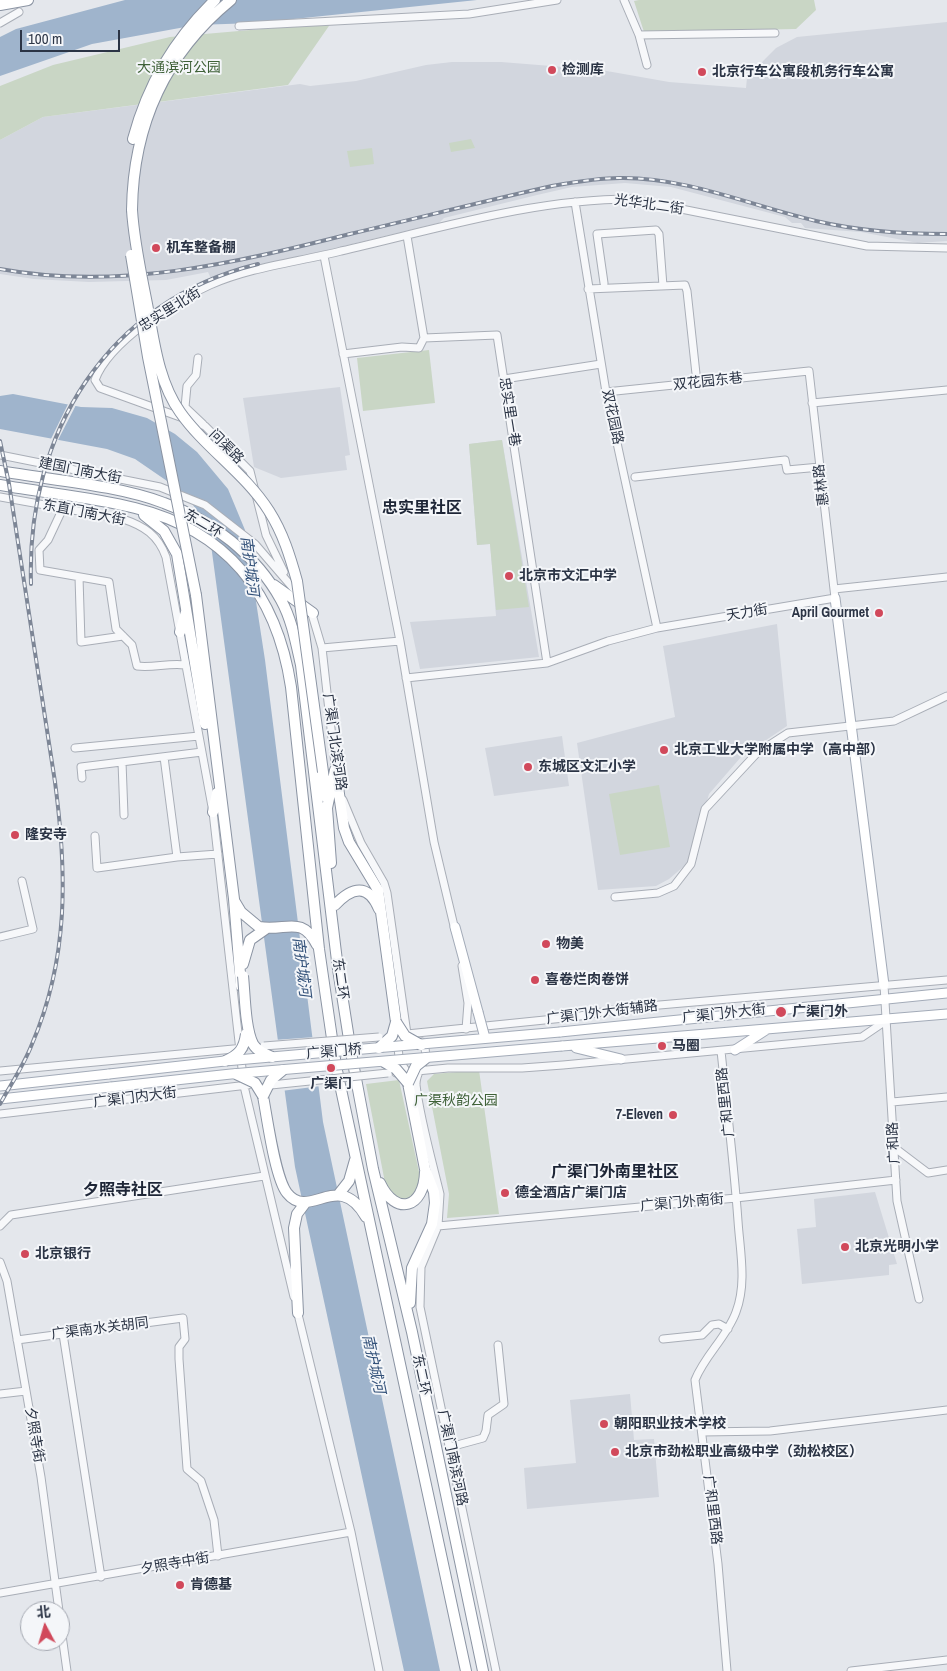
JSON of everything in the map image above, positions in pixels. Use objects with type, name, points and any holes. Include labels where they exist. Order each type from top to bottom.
[{"type":"highway","points":[[0,5],[28,0]]},
{"type":"highway","points":[[215,0],[193,22],[160,67],[139,118],[132,144],[126,190],[127,232],[137,292],[196,595],[234,899],[246,1034],[242,1049],[237,1056],[225,1061]]},
{"type":"highway","points":[[231,0],[191,38],[164,80],[155,98],[135,158],[132,182],[133,232],[157,356],[165,383],[180,412],[268,509],[281,532],[291,557],[297,581],[323,772],[335,905],[338,969]]},
{"type":"highway","name":"东二环","points":[[0,472],[108,489],[163,502],[196,517],[228,538],[251,560],[281,600],[291,623],[301,665],[338,969],[373,1169],[412,1332],[483,1671]]},
{"type":"highway","name":"东二环","points":[[0,485],[135,508],[163,517],[196,532],[242,570],[271,613],[287,663],[291,688],[319,948],[335,1060],[466,1671]]},
{"type":"highway","points":[[135,508],[164,531],[171,540],[177,554],[188,609],[200,696],[206,725],[214,748]]},
{"type":"highway","points":[[269,582],[313,613]]},
{"type":"highway","points":[[180,632],[188,609]]},
{"type":"highway","points":[[327,808],[335,770]]},
{"type":"highway","points":[[213,812],[219,785]]},
{"type":"highway","points":[[338,787],[344,828],[360,862],[378,890],[396,1022],[392,1036],[379,1048]]},
{"type":"highway","points":[[335,905],[352,891],[360,890],[372,896],[382,916]]},
{"type":"highway","points":[[234,899],[247,917],[259,927],[296,925],[307,930],[319,948]]},
{"type":"highway","points":[[267,928],[250,940],[242,959],[250,1034],[254,1045],[261,1052],[272,1057]]},
{"type":"highway","points":[[396,1022],[405,1036],[421,1045]]},
{"type":"highway","points":[[408,1083],[416,1066],[426,1058]]},
{"type":"highway","points":[[384,1062],[396,1068],[408,1083],[425,1169],[434,1192],[434,1214],[410,1278],[412,1332]]},
{"type":"highway","points":[[263,1096],[271,1080],[283,1070]]},
{"type":"highway","points":[[236,1074],[255,1083],[263,1096],[282,1184],[289,1195],[294,1200],[306,1202],[338,1195],[348,1196],[354,1200],[371,1226]]},
{"type":"highway","points":[[338,1195],[349,1181],[355,1156]]},
{"type":"highway","points":[[373,1169],[389,1199],[396,1204],[403,1205],[409,1204],[419,1195],[425,1182],[425,1169]]},
{"type":"highway","points":[[298,1313],[294,1228],[297,1214],[306,1202]]},
{"type":"main road","points":[[834,593],[884,985]]},
{"type":"main road","points":[[455,927],[485,1038]]},
{"type":"main road","name":"广渠门外大街","points":[[560,1032],[947,992]]},
{"type":"main road","name":"广渠门外大街","points":[[565,1046],[947,1014]]},
{"type":"main road","points":[[735,1050],[767,1029]]},
{"type":"main road","name":"广渠门桥","points":[[109,1074],[225,1061],[560,1032]]},
{"type":"main road","points":[[565,1046],[621,1060]]},
{"type":"main road","name":"广渠门桥","points":[[111,1087],[236,1074],[565,1046]]},
{"type":"main road","name":"广渠门内大街","points":[[0,1086],[109,1074]]},
{"type":"main road","name":"广渠门内大街","points":[[0,1099],[111,1087]]},
{"type":"street","points":[[239,26],[469,14],[557,0]]},
{"type":"street","points":[[624,0],[639,35],[647,64]]},
{"type":"street","points":[[0,22],[19,12]]},
{"type":"street","points":[[639,35],[775,33]]},
{"type":"street","name":"光华北二街","points":[[324,256],[498,214],[575,202],[631,199],[867,246],[947,248]]},
{"type":"street","name":"双花园路","points":[[575,202],[606,392],[658,628]]},
{"type":"street","points":[[604,283],[597,234],[656,230],[659,234],[663,286]]},
{"type":"street","points":[[343,354],[402,347],[418,348],[424,338],[407,236]]},
{"type":"street","points":[[324,256],[400,641],[434,842],[455,927],[468,1002],[466,1029]]},
{"type":"street","name":"忠实里北街","points":[[95,380],[98,372],[121,345],[169,307],[210,285],[258,270],[324,256]]},
{"type":"street","points":[[588,289],[684,285],[688,291],[696,383]]},
{"type":"street","name":"忠实里一巷","points":[[424,338],[497,335],[547,663]]},
{"type":"street","points":[[198,358],[196,375],[187,386],[186,407],[205,426]]},
{"type":"street","points":[[504,379],[601,364]]},
{"type":"street","name":"双花园东巷","points":[[606,392],[809,371]]},
{"type":"street","name":"惠林路","points":[[809,371],[834,593]]},
{"type":"street","name":"问渠路","points":[[95,380],[100,388],[205,426],[250,471],[266,535],[288,581]]},
{"type":"street","points":[[812,403],[947,390]]},
{"type":"street","name":"建国门南大街","points":[[0,455],[160,487],[205,505],[255,544],[280,571]]},
{"type":"street","points":[[634,477],[785,460],[787,470],[820,467]]},
{"type":"street","name":"东直门南大街","points":[[0,497],[123,519],[150,531],[162,547],[166,557],[180,632]]},
{"type":"street","points":[[63,508],[48,540],[40,550],[40,570],[109,582],[116,629],[132,645],[136,666],[153,668],[173,664],[185,665]]},
{"type":"street","name":"广渠门北滨河路","points":[[280,571],[313,613],[322,648],[338,787],[351,822],[384,883],[387,893],[405,1034]]},
{"type":"street","points":[[78,577],[81,642],[123,636]]},
{"type":"street","name":"天力街","points":[[406,678],[547,663],[608,641],[658,628],[834,593],[947,577]]},
{"type":"street","points":[[180,632],[213,812],[244,1086],[350,1532],[379,1671]]},
{"type":"street","points":[[322,648],[400,641]]},
{"type":"street","points":[[615,897],[658,893],[674,886],[691,864],[705,809],[757,754],[788,732],[894,721],[947,696]]},
{"type":"street","points":[[75,748],[198,736]]},
{"type":"street","points":[[82,778],[81,767],[202,752]]},
{"type":"street","points":[[164,757],[177,857]]},
{"type":"street","points":[[122,762],[124,815]]},
{"type":"street","points":[[94,836],[97,868],[177,857],[218,854]]},
{"type":"street","points":[[0,937],[33,929],[22,881]]},
{"type":"street","points":[[884,985],[947,980]]},
{"type":"street","name":"广和路","points":[[884,985],[896,1180],[901,1224],[919,1299]]},
{"type":"street","name":"广渠门外大街辅路","points":[[379,1037],[574,1017],[625,1008],[884,985]]},
{"type":"street","points":[[420,1071],[426,1056],[425,1046],[421,1041],[405,1034],[398,1042],[399,1058],[408,1072],[420,1071],[448,1068],[522,1068],[862,1037],[887,1020]]},
{"type":"street","name":"广渠门桥","points":[[240,1048],[379,1037]]},
{"type":"street","points":[[0,1071],[240,1048]]},
{"type":"street","name":"广和里西路","points":[[721,1051],[736,1198],[742,1281],[736,1312],[728,1330],[700,1368],[695,1380],[718,1564],[727,1671]]},
{"type":"street","name":"广渠门南滨河路","points":[[420,1071],[416,1083],[440,1194],[438,1226],[420,1266],[420,1307],[496,1671]]},
{"type":"street","name":"广渠门桥","points":[[270,1085],[408,1072]]},
{"type":"street","name":"广渠门内大街","points":[[0,1114],[244,1086],[270,1085]]},
{"type":"street","points":[[892,1102],[947,1097]]},
{"type":"street","points":[[895,1148],[928,1173],[947,1170]]},
{"type":"street","points":[[0,1226],[10,1215],[264,1176]]},
{"type":"street","name":"广渠门外南街","points":[[438,1226],[736,1198],[896,1180]]},
{"type":"street","name":"夕照寺街","points":[[0,1262],[7,1281],[18,1340],[41,1477],[57,1601]]},
{"type":"street","name":"广渠南水关胡同","points":[[18,1340],[183,1318],[185,1339],[179,1347],[179,1359],[187,1468],[201,1482],[214,1520],[218,1556]]},
{"type":"street","points":[[663,1339],[702,1334],[712,1325],[719,1324],[728,1330]]},
{"type":"street","points":[[63,1334],[101,1577]]},
{"type":"street","points":[[450,1447],[483,1438],[488,1415],[504,1404],[498,1345]]},
{"type":"street","points":[[0,1394],[26,1391]]},
{"type":"street","points":[[702,1432],[770,1431],[947,1410]]},
{"type":"street","name":"夕照寺中街","points":[[0,1593],[101,1577],[350,1532]]},
{"type":"street","points":[[64,1651],[67,1671]]},
{"type":"street","points":[[851,1671],[947,1660]]},
{"type":"shaded area","points":[[947,22],[947,241],[918,243],[861,232],[805,228],[801,223],[792,223],[785,217],[671,187],[625,183],[572,187],[537,195],[444,218],[439,223],[253,268],[212,281],[208,272],[166,280],[89,282],[34,279],[0,274],[0,140],[43,117],[300,84],[310,86],[356,81],[426,65],[452,62],[501,62],[601,70],[669,82],[746,88],[747,78],[776,48],[797,37]]},
{"type":"shaded area","points":[[340,387],[350,455],[345,456],[347,470],[281,478],[254,467],[243,398]]},
{"type":"shaded area","name":"北京市文汇中学","points":[[502,440],[539,657],[420,669],[410,622],[496,616],[490,544],[477,545],[469,444]]},
{"type":"shaded area","name":"北京工业大学附属中学（高中部）","points":[[777,624],[787,726],[741,757],[709,794],[689,862],[669,879],[656,886],[598,890],[577,743],[675,717],[663,646]]},
{"type":"shaded area","name":"东城区文汇小学","points":[[562,736],[569,786],[494,796],[485,748]]},
{"type":"shaded area","name":"北京光明小学","points":[[875,1192],[897,1264],[889,1265],[889,1275],[802,1284],[797,1229],[816,1227],[814,1199]]},
{"type":"shaded area","name":"北京市劲松职业高级中学（劲松校区）","points":[[630,1394],[634,1440],[654,1439],[659,1497],[527,1509],[524,1468],[576,1463],[570,1400]]},
{"type":"green space","points":[[814,0],[816,10],[796,29],[644,32],[634,1]]},
{"type":"green space","name":"大通滨河公园","points":[[331,23],[288,85],[43,117],[0,140],[0,86],[53,65],[170,37]]},
{"type":"green space","points":[[471,139],[475,148],[451,152],[449,143]]},
{"type":"green space","points":[[372,148],[374,164],[350,167],[347,151]]},
{"type":"green space","points":[[429,350],[435,403],[363,411],[357,358]]},
{"type":"green space","points":[[502,440],[529,607],[496,610],[490,544],[477,545],[469,444]]},
{"type":"green space","points":[[659,785],[670,847],[620,855],[609,794]]},
{"type":"green space","name":"广渠秋韵公园","points":[[479,1070],[499,1214],[447,1218],[449,1194],[427,1081],[434,1074]]},
{"type":"green space","points":[[399,1080],[421,1181],[414,1196],[404,1200],[399,1200],[386,1188],[366,1084]]},
{"type":"water","points":[[125,0],[477,0],[255,23],[196,25],[92,44],[0,76],[0,37],[16,29]]},
{"type":"water","name":"南护城河","points":[[13,394],[81,407],[112,408],[147,418],[175,434],[197,452],[228,489],[245,530],[265,660],[323,1122],[440,1671],[404,1671],[295,1167],[209,530],[186,494],[135,459],[107,449],[0,429],[0,396]]},
{"type":"pier","points":[[69,402],[77,403],[57,442],[50,441]]},
{"type":"pier","points":[[315,1037],[321,1086],[281,1091],[274,1040]]},
{"type":"railway","points":[[0,269],[45,275],[89,277],[177,271],[264,255],[552,186],[611,178],[645,179],[694,187],[792,215],[864,230],[947,234]]},
{"type":"railway","points":[[31,584],[33,528],[43,476],[61,426],[86,381],[118,342],[158,308],[205,282],[258,264]]},
{"type":"railway","points":[[0,441],[9,484],[55,782],[62,849],[63,882],[59,947],[53,980],[44,1012],[25,1059],[0,1104]]},
{"type":"place","name":"检测库","points":[[552,70]]},
{"type":"place","name":"北京行车公寓段机务行车公寓","points":[[702,72]]},
{"type":"place","name":"机车整备棚","points":[[156,248]]},
{"type":"place","name":"北京市文汇中学","points":[[509,576]]},
{"type":"place","name":"April Gourmet","points":[[879,613]]},
{"type":"place","name":"北京工业大学附属中学（高中部）","points":[[664,750]]},
{"type":"place","name":"东城区文汇小学","points":[[528,767]]},
{"type":"place","name":"隆安寺","points":[[15,835]]},
{"type":"place","name":"物美","points":[[546,944]]},
{"type":"place","name":"喜卷烂肉卷饼","points":[[535,980]]},
{"type":"place","name":"广渠门外","points":[[781,1012]]},
{"type":"place","name":"马圈","points":[[662,1046]]},
{"type":"place","name":"广渠门","points":[[331,1068]]},
{"type":"place","name":"7-Eleven","points":[[673,1115]]},
{"type":"place","name":"德全酒店广渠门店","points":[[505,1193]]},
{"type":"place","name":"北京光明小学","points":[[845,1247]]},
{"type":"place","name":"北京银行","points":[[25,1254]]},
{"type":"place","name":"朝阳职业技术学校","points":[[604,1424]]},
{"type":"place","name":"北京市劲松职业高级中学（劲松校区）","points":[[615,1452]]},
{"type":"place","name":"肯德基","points":[[180,1585]]},
{"type":"district","name":"忠实里社区","points":[[422,509]]},
{"type":"district","name":"广渠门外南里社区","points":[[615,1173]]},
{"type":"district","name":"夕照寺社区","points":[[123,1191]]}]
